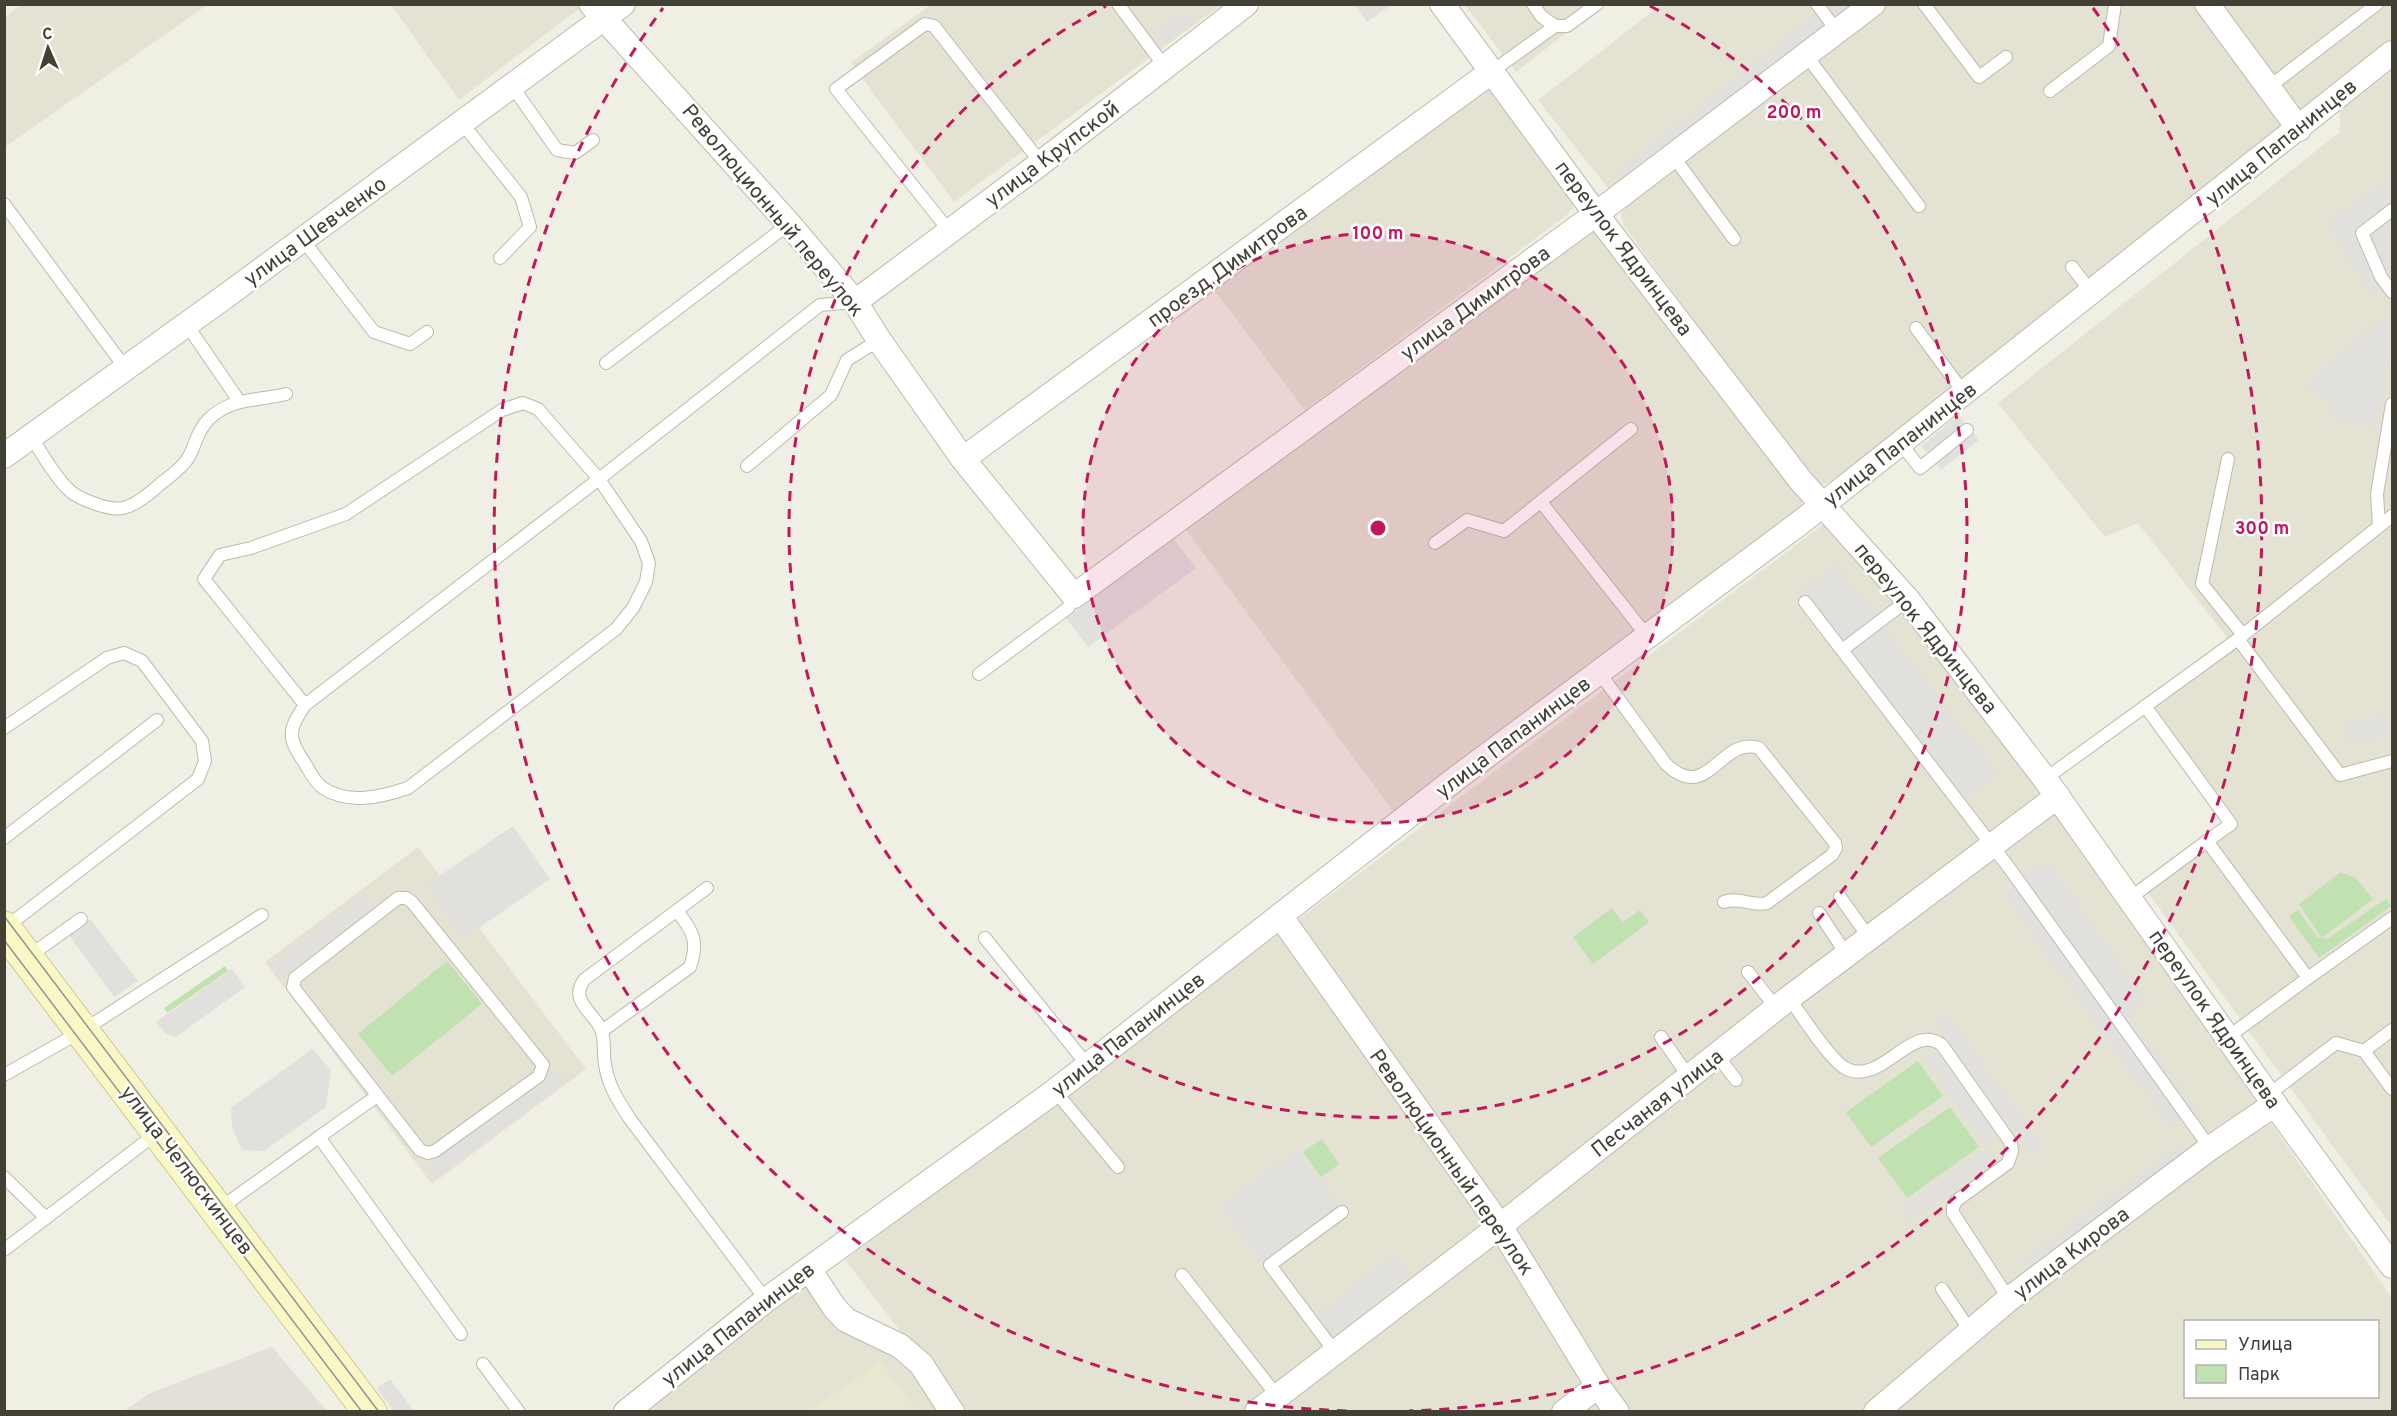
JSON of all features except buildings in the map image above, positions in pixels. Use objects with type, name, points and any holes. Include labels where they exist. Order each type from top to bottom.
[{"type":"main road","name":"улица Челюскинцев","points":[[5,928],[218,1210],[362,1408]]},
{"type":"street","name":"улица Шевченко","points":[[4,456],[187,325],[512,86],[597,12],[623,4]]},
{"type":"street","name":"улица Крупской","points":[[855,302],[1041,163],[1246,4]]},
{"type":"street","name":"переулок Ядринцева","points":[[1442,4],[1596,214],[1801,481],[1908,600],[2052,788],[2271,1099],[2392,1266]]},
{"type":"street","name":"улица Димитрова","points":[[1074,596],[1596,214],[1873,4]]},
{"type":"street","points":[[2207,4],[2299,129]]},
{"type":"street","name":"Революционный переулок","points":[[597,12],[789,224],[855,302],[963,459],[1074,596]]},
{"type":"street","name":"улица Папанинцев","points":[[626,1412],[766,1300],[1055,1091],[1458,777],[1901,444],[2392,53]]},
{"type":"street","name":"проезд Димитрова","points":[[963,459],[1491,72]]},
{"type":"street","name":"Песчаная улица","points":[[1257,1412],[1500,1226],[1783,1003],[1992,847],[2052,788]]},
{"type":"street","name":"Революционный переулок","points":[[1281,917],[1500,1226],[1598,1386],[1617,1412]]},
{"type":"street","name":"улица Кирова","points":[[1876,1412],[2009,1299],[2210,1148],[2271,1099]]},
{"type":"street","points":[[809,1269],[834,1307],[846,1320],[900,1346],[921,1364],[952,1412]]},
{"type":"street","points":[[1564,1412],[1598,1386]]},
{"type":"lane","points":[[1118,4],[1165,67]]},
{"type":"lane","points":[[1533,4],[1542,16],[1555,26]]},
{"type":"lane","points":[[1491,72],[1555,26],[1567,26],[1597,4]]},
{"type":"lane","points":[[1818,4],[1837,31]]},
{"type":"lane","points":[[1924,4],[1979,77],[2006,57]]},
{"type":"lane","points":[[2050,91],[2109,46],[2115,4]]},
{"type":"lane","points":[[2269,87],[2377,4]]},
{"type":"lane","points":[[950,232],[836,89],[925,24],[934,26],[1041,163]]},
{"type":"lane","points":[[1806,55],[1919,206]]},
{"type":"lane","points":[[512,86],[557,150],[575,153],[593,140]]},
{"type":"lane","points":[[462,123],[521,197],[530,227],[500,258]]},
{"type":"lane","points":[[1673,156],[1734,239]]},
{"type":"lane","points":[[4,204],[126,369]]},
{"type":"lane","points":[[2392,210],[2362,233],[2381,277],[2392,292]]},
{"type":"lane","points":[[606,363],[789,224]]},
{"type":"lane","points":[[303,240],[374,332],[410,344],[427,332]]},
{"type":"lane","points":[[2072,267],[2092,293]]},
{"type":"lane","points":[[305,705],[204,579],[220,555],[251,548],[346,514],[502,410],[523,403],[538,409],[599,479],[641,541],[649,564],[646,582],[633,608],[616,629],[408,788],[378,798],[340,796],[321,787],[292,744],[291,733],[297,716],[305,705],[599,479],[820,305],[855,302]]},
{"type":"lane","points":[[187,325],[239,402]]},
{"type":"lane","points":[[1916,328],[1964,393]]},
{"type":"lane","points":[[747,466],[831,395],[847,360],[879,340]]},
{"type":"lane","points":[[31,437],[68,490],[83,499],[104,506],[122,508],[145,498],[188,460],[196,437],[209,419],[227,406],[286,394]]},
{"type":"lane","points":[[2379,526],[2378,494],[2392,404]]},
{"type":"lane","points":[[1435,543],[1467,520],[1504,531],[1631,429]]},
{"type":"lane","points":[[1901,444],[1920,468],[1967,430]]},
{"type":"lane","points":[[2228,459],[2202,585],[2340,774],[2392,761]]},
{"type":"lane","points":[[1541,502],[1647,636]]},
{"type":"lane","points":[[2052,788],[2145,706],[2240,637],[2392,516]]},
{"type":"lane","points":[[979,675],[1068,608],[1074,596]]},
{"type":"lane","points":[[1842,650],[1908,600]]},
{"type":"lane","points":[[1805,602],[1992,847],[2210,1148]]},
{"type":"lane","points":[[4,729],[107,658],[124,653],[142,661],[169,696],[202,741],[205,761],[198,779],[5,928]]},
{"type":"lane","points":[[1599,672],[1666,764],[1677,774],[1689,778],[1701,775],[1740,748],[1753,745],[1759,747],[1835,843],[1836,848],[1832,855],[1767,903],[1756,904],[1732,899],[1724,902]]},
{"type":"lane","points":[[2130,898],[2231,824],[2145,706]]},
{"type":"lane","points":[[4,838],[158,720]]},
{"type":"lane","points":[[2207,841],[2308,978]]},
{"type":"lane","points":[[707,888],[581,984],[579,991],[582,1004],[602,1031],[605,1065],[612,1090],[630,1119],[766,1300]]},
{"type":"lane","points":[[1840,897],[1870,939]]},
{"type":"lane","points":[[398,898],[406,898],[412,902],[541,1061],[543,1069],[539,1076],[432,1152],[420,1150],[377,1096],[294,989],[293,983],[295,978],[398,898]]},
{"type":"lane","points":[[602,1031],[690,967],[695,942],[691,928],[677,911]]},
{"type":"lane","points":[[1819,913],[1847,955]]},
{"type":"lane","points":[[4,1075],[82,1031],[262,915]]},
{"type":"lane","points":[[2228,1037],[2392,918]]},
{"type":"lane","points":[[27,958],[81,919]]},
{"type":"lane","points":[[985,938],[1088,1066]]},
{"type":"lane","points":[[1748,972],[1783,1003],[1839,1064],[1854,1071],[1869,1071],[1920,1040],[1931,1039],[1942,1044],[2011,1143],[2012,1151],[2008,1163],[1956,1201],[1953,1207],[1953,1213],[2009,1299]]},
{"type":"lane","points":[[2364,1051],[2392,1030]]},
{"type":"lane","points":[[1661,1037],[1689,1077]]},
{"type":"lane","points":[[2271,1099],[2336,1042],[2364,1051],[2392,1089]]},
{"type":"lane","points":[[1717,1055],[1736,1080]]},
{"type":"lane","points":[[1055,1091],[1118,1167]]},
{"type":"lane","points":[[218,1210],[377,1096]]},
{"type":"lane","points":[[4,1250],[158,1132]]},
{"type":"lane","points":[[320,1137],[461,1334]]},
{"type":"lane","points":[[4,1177],[46,1218]]},
{"type":"lane","points":[[1335,1352],[1270,1265],[1342,1212]]},
{"type":"lane","points":[[1182,1275],[1278,1397]]},
{"type":"lane","points":[[1942,1289],[1971,1332]]},
{"type":"lane","points":[[483,1364],[519,1412]]},
{"type":"shaded area","points":[[1851,4],[1834,19],[1825,8],[1830,5]]},
{"type":"shaded area","points":[[21,5],[207,5],[5,147],[5,17]]},
{"type":"shaded area","points":[[391,5],[584,5],[459,100]]},
{"type":"shaded area","points":[[930,5],[1221,5],[954,202],[851,63]]},
{"type":"shaded area","points":[[1355,5],[1391,5],[1367,22]]},
{"type":"shaded area","points":[[1465,5],[1602,5],[1516,72]]},
{"type":"shaded area","points":[[1661,5],[2392,5],[2392,43],[1832,482],[1823,484],[1813,480],[1624,226],[1621,216],[1623,207],[1538,100]]},
{"type":"shaded area","points":[[1183,12],[1192,24],[1166,43],[1157,31]]},
{"type":"shaded area","points":[[1814,14],[1823,26],[1624,184],[1615,173]]},
{"type":"shaded area","points":[[2392,71],[2392,1227],[2146,890],[2236,823],[2153,709],[2235,648],[2138,523],[2105,537],[1998,403],[2340,132],[2340,111]]},
{"type":"shaded area","points":[[1486,87],[1495,89],[1572,195],[1573,207],[1567,215],[1305,410],[1211,286]]},
{"type":"shaded area","points":[[2392,177],[2392,286],[2372,297],[2327,222]]},
{"type":"shaded area","points":[[1590,228],[1599,228],[1800,490],[1802,502],[1799,511],[1395,814],[1186,530]]},
{"type":"shaded area","points":[[2380,319],[2392,323],[2392,350],[2376,428],[2331,418],[2332,406],[2305,385]]},
{"type":"shaded area","points":[[1959,415],[1979,440],[1941,470],[1921,446]]},
{"type":"shaded area","points":[[1828,521],[2040,788],[2392,1298],[2392,1411],[963,1411],[845,1260]]},
{"type":"shaded area","points":[[1174,539],[1196,568],[1088,647],[1066,618]]},
{"type":"shaded area","points":[[1836,564],[1998,774],[1957,805],[1795,594]]},
{"type":"shaded area","points":[[2392,713],[2392,734],[2350,744],[2345,724]]},
{"type":"shaded area","points":[[513,826],[550,879],[463,939],[426,885]]},
{"type":"shaded area","points":[[418,847],[586,1069],[432,1184],[265,962]]},
{"type":"shaded area","points":[[2047,861],[2147,1000],[2128,1014],[2196,1108],[2170,1127],[2003,893]]},
{"type":"shaded area","points":[[363,894],[372,906],[279,978],[269,965]]},
{"type":"shaded area","points":[[90,919],[138,981],[114,997],[69,935]]},
{"type":"shaded area","points":[[232,969],[245,987],[176,1037],[166,1034],[156,1022]]},
{"type":"shaded area","points":[[1945,1012],[2043,1146],[2032,1155],[1934,1021]]},
{"type":"shaded area","points":[[312,1049],[331,1070],[326,1107],[264,1151],[242,1150],[232,1128],[231,1108]]},
{"type":"shaded area","points":[[1936,1050],[1997,1137],[1986,1146],[1924,1058]]},
{"type":"shaded area","points":[[557,1068],[567,1081],[435,1179],[426,1167]]},
{"type":"shaded area","points":[[2179,1145],[2186,1154],[2027,1272],[2020,1263]]},
{"type":"shaded area","points":[[1988,1148],[1996,1160],[1909,1221],[1901,1209]]},
{"type":"shaded area","points":[[1296,1149],[1339,1206],[1263,1264],[1220,1207]]},
{"type":"shaded area","points":[[1394,1254],[1410,1275],[1330,1337],[1313,1317]]},
{"type":"shaded area","points":[[809,1284],[880,1348],[917,1376],[940,1412],[639,1412]]},
{"type":"shaded area","points":[[272,1347],[327,1411],[124,1411],[150,1393]]},
{"type":"shaded area","points":[[880,1361],[918,1411],[810,1411]]},
{"type":"shaded area","points":[[390,1379],[414,1411],[394,1411],[377,1388]]},
{"type":"green space","points":[[2340,873],[2355,877],[2373,899],[2322,938],[2299,904]]},
{"type":"green space","points":[[2386,899],[2391,906],[2319,958],[2289,916],[2298,910],[2317,937],[2327,939]]},
{"type":"green space","points":[[1612,908],[1623,922],[1640,910],[1649,922],[1593,964],[1573,937]]},
{"type":"green space","points":[[447,961],[482,1004],[392,1076],[358,1034]]},
{"type":"green space","points":[[225,966],[228,971],[167,1013],[164,1008]]},
{"type":"green space","points":[[1918,1061],[1943,1096],[1871,1147],[1846,1112]]},
{"type":"green space","points":[[1950,1107],[1979,1147],[1907,1198],[1878,1158]]},
{"type":"green space","points":[[1322,1139],[1339,1164],[1321,1177],[1303,1152]]},
{"type":"tram line","points":[[4,916],[379,1412]]},
{"type":"tram line","points":[[4,940],[362,1412]]}]
